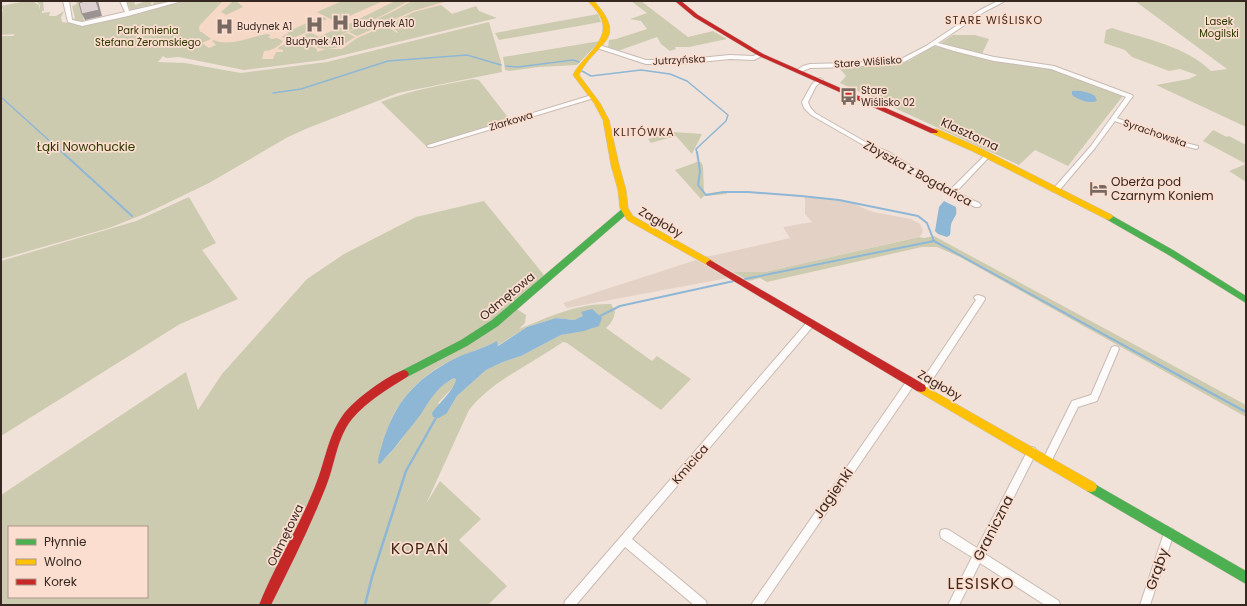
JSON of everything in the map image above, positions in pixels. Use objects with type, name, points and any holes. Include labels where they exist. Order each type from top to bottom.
[{"type":"street","points":[[66,1],[69,19],[75,24],[89,24],[179,1]]},
{"type":"street","points":[[123,1],[128,14]]},
{"type":"street","points":[[592,1],[606,20],[606,36],[599,47],[578,68],[576,73],[579,81],[592,97],[607,122],[615,165],[622,190],[625,211]]},
{"type":"street","name":"Klasztorna","points":[[678,1],[696,16],[761,55],[988,156],[1141,234],[1246,300]]},
{"type":"street","name":"Stare Wiślisko","points":[[798,71],[810,66],[859,65],[904,60],[913,57],[982,11],[1002,1]]},
{"type":"street","name":"Syrachowska","points":[[934,43],[994,59],[1048,66],[1069,72],[1130,96],[1089,152],[1056,190]]},
{"type":"street","name":"Jutrzyńska","points":[[599,47],[646,62],[679,62],[730,57],[754,58],[761,55]]},
{"type":"street","name":"Zbyszka z Bogdańca","points":[[820,80],[814,85],[805,102],[807,108],[813,114],[868,145],[887,153],[910,170],[951,193],[977,205]]},
{"type":"street","name":"Ziarkowa","points":[[430,146],[592,97]]},
{"type":"street","name":"Syrachowska","points":[[1114,119],[1172,141],[1196,147]]},
{"type":"street","points":[[951,193],[988,156]]},
{"type":"street","name":"Zagłoby","points":[[625,211],[637,223],[747,284],[1246,578]]},
{"type":"street","name":"Odmętowa","points":[[265,605],[320,489],[337,433],[346,419],[358,406],[373,395],[406,374],[458,346],[494,324],[619,214],[625,211]]},
{"type":"street","points":[[922,388],[981,299],[978,298]]},
{"type":"street","name":"Kmicica","points":[[569,605],[811,323]]},
{"type":"street","points":[[1047,461],[1074,404],[1094,398],[1115,349]]},
{"type":"street","name":"Jagienki","points":[[756,605],[911,382]]},
{"type":"street","name":"Graniczna","points":[[953,605],[980,556],[1032,451]]},
{"type":"street","name":"Grąby","points":[[1145,605],[1169,533]]},
{"type":"street","points":[[945,534],[1055,605]]},
{"type":"street","points":[[625,540],[702,605]]},
{"type":"shaded area","points":[[215,1],[448,1],[440,4],[452,13],[456,12],[472,24],[323,60],[244,70],[165,54]]},
{"type":"shaded area","points":[[805,196],[853,203],[873,212],[911,219],[920,224],[923,230],[922,234],[919,237],[765,272],[733,272],[704,256],[711,256],[790,238],[783,227],[812,222],[805,214]]},
{"type":"shaded area","points":[[696,260],[728,278],[567,308],[563,303]]},
{"type":"green space","name":"Łąki Nowohuckie","points":[[26,1],[35,1],[35,3],[39,5],[40,10],[40,5],[36,1],[43,1],[44,11],[42,11],[42,13],[50,12],[49,16],[56,16],[64,11],[61,17],[62,22],[81,25],[184,1],[223,1],[200,25],[200,32],[211,39],[202,43],[209,48],[216,45],[212,41],[213,40],[220,42],[233,42],[267,34],[271,35],[268,37],[272,39],[277,38],[283,41],[275,48],[264,51],[262,59],[273,59],[276,52],[283,52],[283,50],[278,49],[279,47],[298,38],[317,49],[317,52],[326,49],[315,46],[347,33],[355,37],[340,47],[327,49],[342,49],[357,38],[383,27],[390,28],[397,33],[398,32],[393,28],[393,22],[414,12],[441,5],[452,14],[476,6],[479,11],[497,18],[323,60],[244,70],[179,57],[166,58],[163,56],[158,62],[185,63],[241,73],[327,62],[489,22],[501,62],[502,72],[398,93],[288,137],[209,183],[147,213],[109,228],[1,259],[1,36],[13,36],[15,34],[1,35],[1,12],[3,11],[1,6]]},
{"type":"green space","points":[[72,1],[81,1],[80,3],[84,21],[87,20],[86,22],[83,23],[73,19],[75,18],[72,6],[77,4],[76,2]]},
{"type":"green space","points":[[126,1],[134,1],[135,5],[146,1],[173,1],[152,6],[154,2],[150,3],[152,4],[150,6],[138,6],[150,7],[131,11]]},
{"type":"green space","points":[[233,1],[236,1],[243,7],[226,15],[221,12]]},
{"type":"green space","points":[[342,1],[381,2],[336,22],[317,12]]},
{"type":"green space","points":[[395,1],[408,1],[348,32],[324,41],[310,41],[302,36],[310,32],[319,37],[339,27],[341,28]]},
{"type":"green space","points":[[412,1],[447,1],[413,11],[357,36],[349,32],[394,11]]},
{"type":"green space","points":[[631,1],[641,1],[688,37],[713,31],[727,39],[689,47],[675,47],[676,49],[670,51],[661,44],[657,37],[618,51],[608,47],[609,40],[647,29],[641,21],[630,19],[647,13]]},
{"type":"green space","name":"Lasek Mogilski","points":[[1135,1],[1246,1],[1246,127],[1156,85],[1189,79],[1197,75],[1180,69],[1169,71],[1132,57],[1125,50],[1104,43],[1106,30],[1112,28],[1177,49],[1201,62],[1211,71],[1227,69]]},
{"type":"green space","points":[[598,14],[601,22],[499,40],[495,33]]},
{"type":"green space","points":[[322,16],[327,19],[315,25],[316,27],[314,29],[291,39],[281,37],[289,33],[287,32]]},
{"type":"green space","points":[[953,35],[975,35],[989,39],[982,54],[943,45],[942,42]]},
{"type":"green space","points":[[600,41],[577,65],[539,67],[509,71],[505,70],[503,57]]},
{"type":"green space","points":[[934,46],[1010,64],[1050,68],[1123,96],[1068,166],[1035,150],[1019,165],[840,83],[846,76],[839,68],[909,61]]},
{"type":"green space","points":[[473,79],[479,80],[510,120],[427,147],[381,102],[415,91]]},
{"type":"green space","points":[[1213,130],[1246,145],[1246,164],[1203,141]]},
{"type":"green space","points":[[673,132],[702,134],[692,154],[676,136],[651,143],[648,139]]},
{"type":"green space","points":[[701,162],[703,166],[704,194],[726,191],[727,194],[704,196],[701,199],[675,170]]},
{"type":"green space","points":[[1246,164],[1246,182],[1229,171]]},
{"type":"green space","points":[[189,197],[216,243],[202,250],[238,299],[180,324],[1,436],[1,261],[136,221]]},
{"type":"green space","points":[[484,201],[544,275],[517,309],[526,315],[525,323],[519,329],[575,308],[599,304],[611,304],[615,314],[610,324],[606,328],[652,361],[657,356],[691,379],[661,410],[567,343],[563,342],[490,389],[469,410],[426,504],[440,481],[481,519],[459,540],[507,586],[488,605],[1,605],[1,495],[186,372],[198,410],[222,374],[307,279],[344,254],[416,217]],"holes":[[[584,316],[593,328],[561,335],[521,356],[486,370],[457,396],[447,413],[438,403],[455,385],[456,380],[454,378],[443,385],[425,404],[394,449],[385,458],[385,434],[396,410],[410,391],[436,369],[446,363],[496,342],[497,346],[527,327],[556,318],[574,320]]]},
{"type":"green space","points":[[934,236],[1246,405],[1246,417],[960,257],[937,247],[922,247],[767,282],[760,278],[749,281],[733,272],[765,272],[919,237],[924,238]]},
{"type":"water","points":[[1072,91],[1090,93],[1095,96],[1097,101],[1087,102],[1081,100],[1072,95]]},
{"type":"water","points":[[944,201],[956,207],[956,215],[951,224],[950,235],[947,237],[938,234],[935,231],[939,207]]},
{"type":"water","points":[[592,309],[602,318],[599,326],[584,331],[561,335],[521,356],[486,370],[457,396],[447,413],[439,418],[433,417],[432,413],[449,393],[456,380],[454,378],[448,381],[435,393],[421,414],[394,448],[380,464],[378,463],[382,445],[393,417],[408,394],[428,375],[465,354],[497,341],[498,346],[527,327],[556,318],[574,320],[583,316],[581,312]]},
{"type":"building","points":[[85,1],[96,1],[99,10],[82,14],[79,3]]},
{"type":"waterway","points":[[273,93],[301,89],[388,61],[467,55],[501,65]]},
{"type":"waterway","points":[[506,66],[518,67],[573,60],[579,62]]},
{"type":"waterway","points":[[582,71],[591,76],[641,70],[670,74],[687,81],[728,115],[726,121],[696,149],[697,153]]},
{"type":"waterway","points":[[1,97],[63,153]]},
{"type":"waterway","points":[[62,152],[132,216]]},
{"type":"waterway","points":[[697,152],[700,171],[698,185],[706,195],[724,192],[748,192],[839,200],[918,216],[927,223],[934,241]]},
{"type":"waterway","points":[[745,279],[934,241]]},
{"type":"waterway","points":[[934,241],[1134,351]]},
{"type":"waterway","points":[[598,317],[620,306],[734,281]]},
{"type":"waterway","points":[[1132,350],[1246,412]]},
{"type":"waterway","points":[[365,605],[372,577],[406,471],[437,416]]},
{"type":"traffic: fast","points":[[404,374],[464,343],[495,323],[625,211]]},
{"type":"traffic: fast","points":[[1109,217],[1170,252],[1246,300]]},
{"type":"traffic: fast","points":[[1091,487],[1246,578]]},
{"type":"traffic: slow","points":[[591,1],[603,15],[607,24],[607,32],[604,40],[585,60],[576,75],[597,103],[606,120],[615,165],[622,190],[624,208],[630,218],[710,263]]},
{"type":"traffic: slow","points":[[934,131],[975,149],[1109,217]]},
{"type":"traffic: slow","points":[[921,388],[1091,487]]},
{"type":"traffic: jam","points":[[678,1],[696,16],[761,55],[934,131]]},
{"type":"traffic: jam","points":[[710,263],[921,388]]},
{"type":"traffic: jam","points":[[265,605],[320,489],[334,442],[342,424],[348,416],[367,398],[404,374]]},
{"type":"place","name":"Budynek A10","points":[[340,23]]},
{"type":"place","name":"Budynek A11","points":[[315,24]]},
{"type":"place","name":"Budynek A1","points":[[224,26]]},
{"type":"place","name":"Stare Wiślisko 02","points":[[848,96]]},
{"type":"place","name":"Oberża pod Czarnym Koniem","points":[[1098,188]]},
{"type":"district","name":"STARE WIŚLISKO","points":[[994,20]]},
{"type":"district","name":"KLITÓWKA","points":[[644,132]]},
{"type":"district","name":"KOPAŃ","points":[[420,548]]},
{"type":"district","name":"LESISKO","points":[[981,583]]},
{"type":"park label","name":"Park imienia Stefana Żeromskiego","points":[[148,36]]}]
